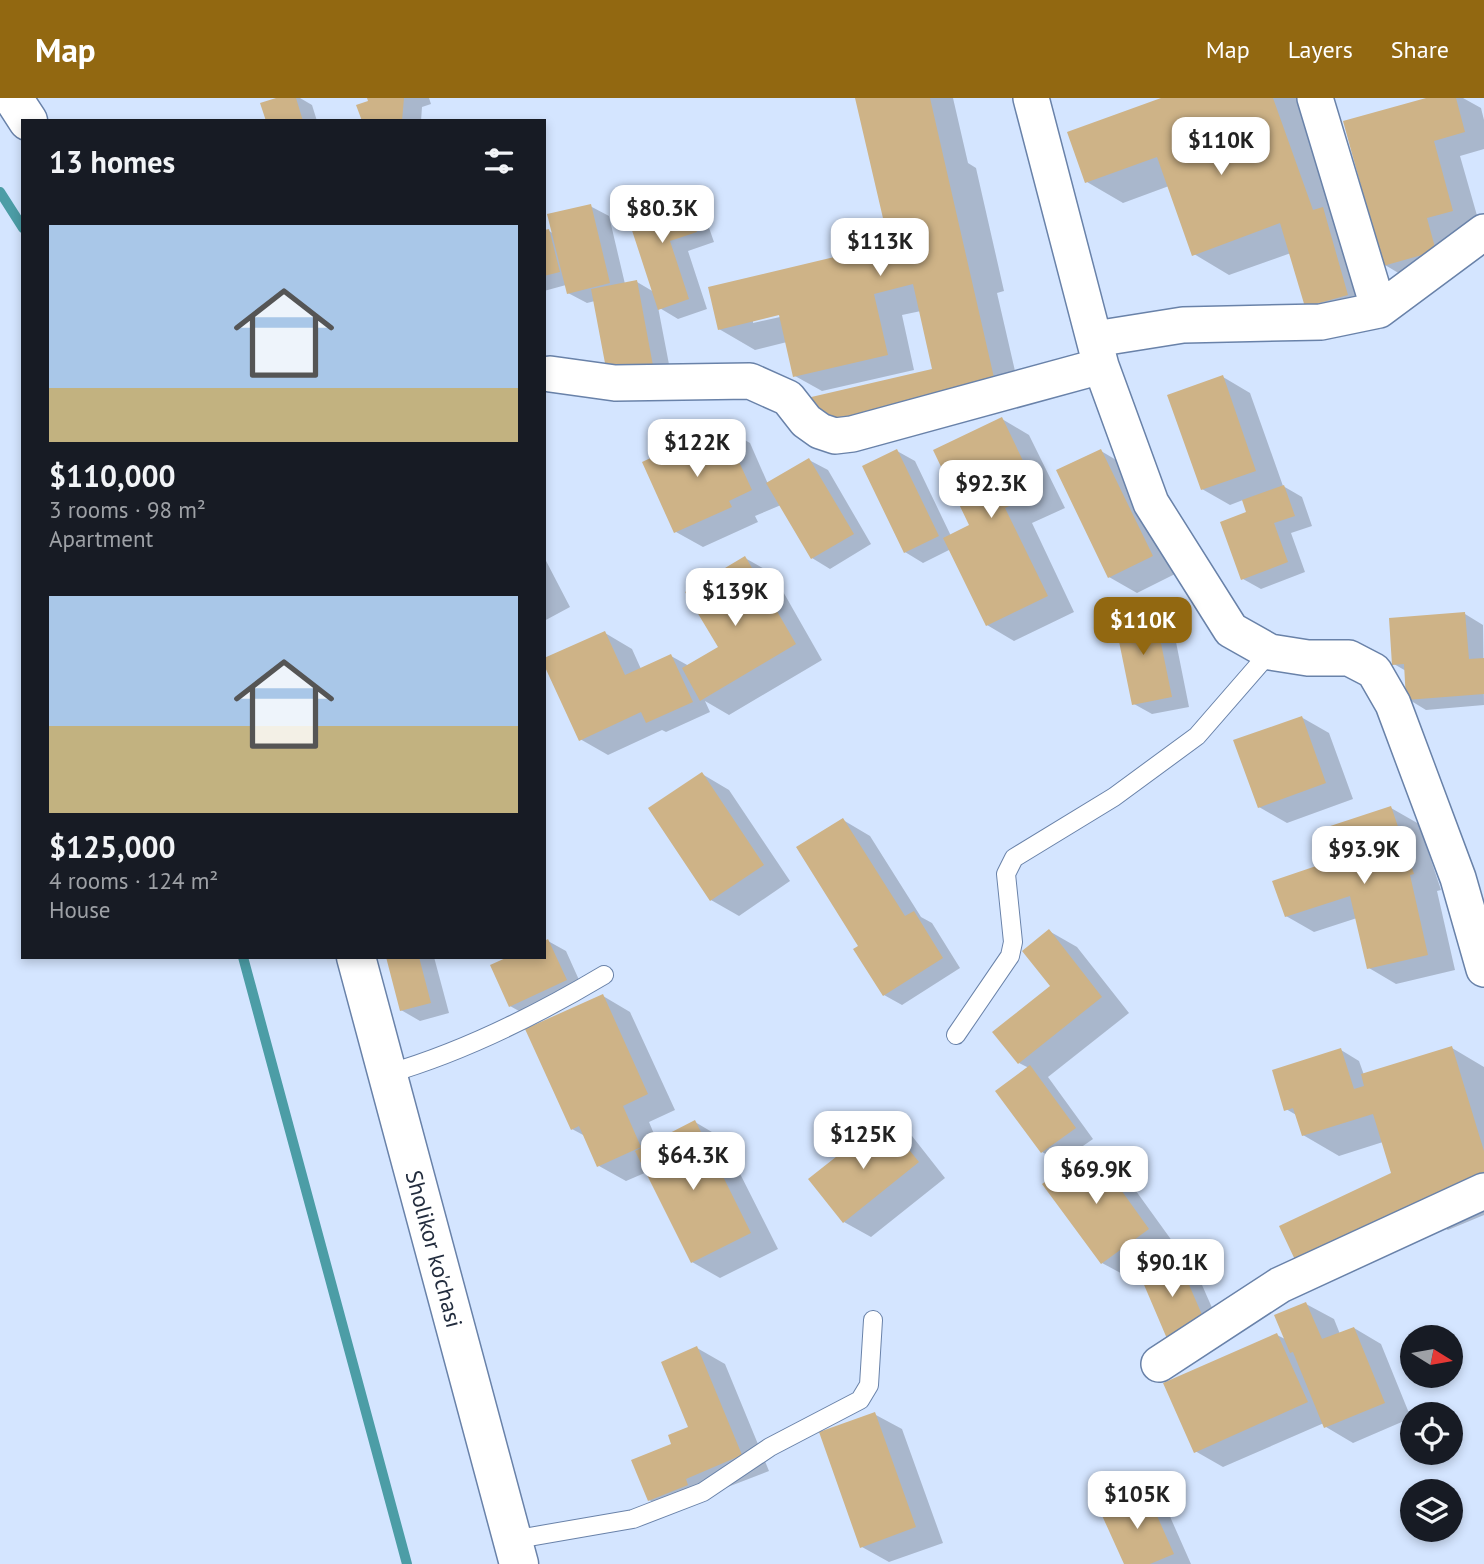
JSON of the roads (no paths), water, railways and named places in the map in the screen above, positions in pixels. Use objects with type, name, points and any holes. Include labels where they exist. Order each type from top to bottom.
[{"type":"street","points":[[13,98],[27,119]]},
{"type":"street","points":[[1031,98],[1098,352],[1151,503],[1231,630],[1270,652],[1308,658],[1349,658],[1374,671],[1393,704],[1458,878],[1484,969]]},
{"type":"street","points":[[1315,98],[1379,310]]},
{"type":"street","points":[[550,374],[615,383],[750,381],[788,398],[806,421],[820,431],[835,436],[852,434],[1183,325],[1321,321],[1379,310],[1484,232]]},
{"type":"street","name":"Sholikor ko'chasi","points":[[357,959],[516,1552]]},
{"type":"street","points":[[1159,1364],[1280,1284],[1484,1191]]},
{"type":"lane","points":[[956,1035],[1010,956],[1013,942],[1006,897],[1006,874],[1014,858],[1114,797],[1197,736],[1270,652]]},
{"type":"lane","points":[[387,1074],[513,1025],[565,999],[604,975]]},
{"type":"lane","points":[[516,1552],[633,1519],[703,1492],[770,1447],[860,1400],[869,1385],[873,1320]]},
{"type":"waterway","points":[[0,192],[21,225]]},
{"type":"waterway","points":[[244,959],[407,1564]]}]
